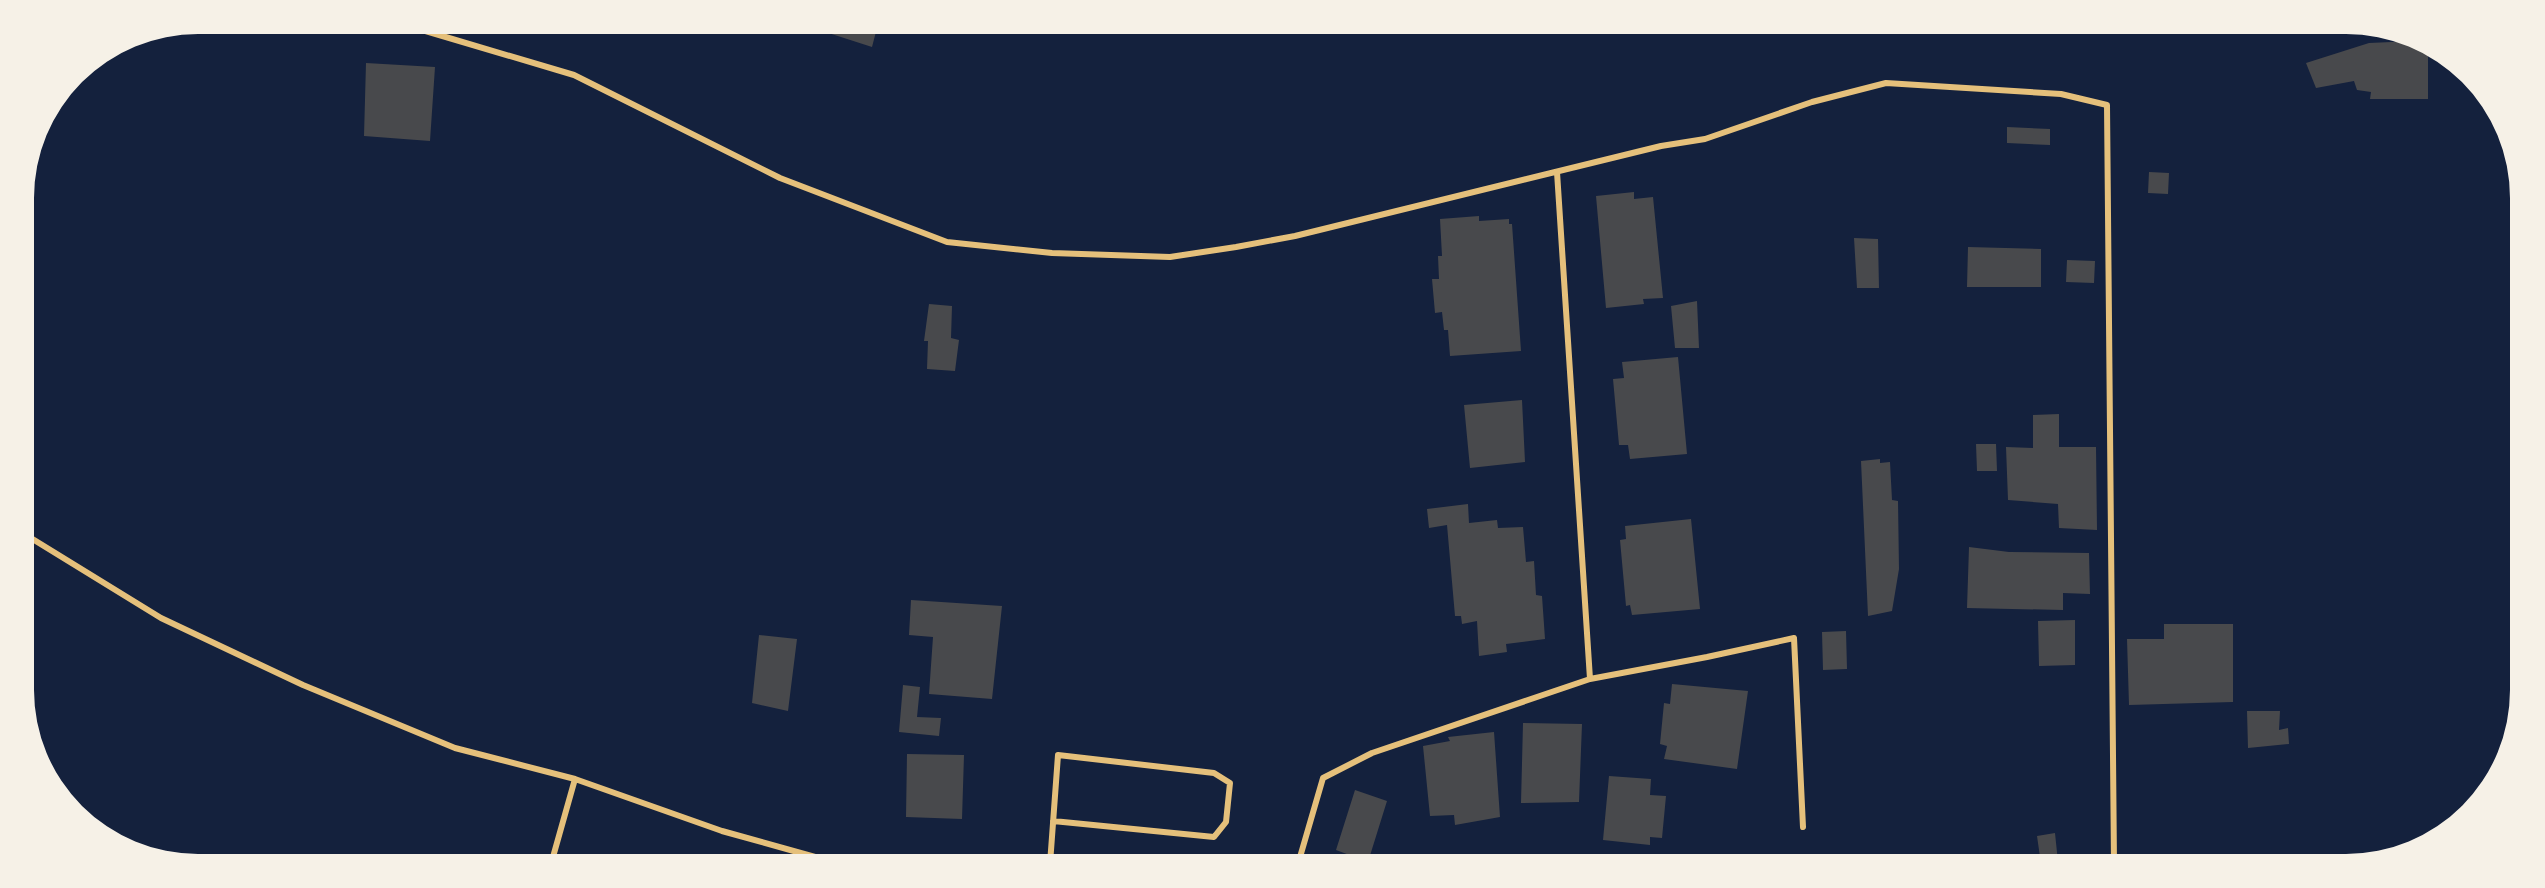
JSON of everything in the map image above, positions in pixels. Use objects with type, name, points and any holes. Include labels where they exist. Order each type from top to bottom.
[{"type":"street","points":[[436,34],[574,75],[780,178],[947,242],[1052,253],[1170,257],[1295,236],[1661,146],[1705,139],[1812,102],[1886,82],[2061,94],[2107,105],[2114,853]]},
{"type":"street","points":[[1557,172],[1590,679]]},
{"type":"street","points":[[34,540],[161,618],[303,685],[455,748],[575,780],[722,831],[803,854]]},
{"type":"street","points":[[1301,853],[1323,778],[1372,753],[1590,679],[1794,638],[1803,827]]},
{"type":"street","points":[[1051,854],[1053,821],[1058,755],[1214,773],[1230,783],[1226,822],[1214,837],[1053,821]]},
{"type":"street","points":[[554,854],[575,780]]},
{"type":"building","points":[[832,34],[875,34],[872,47]]},
{"type":"building","points":[[2395,42],[2428,56],[2428,99],[2370,99],[2371,92],[2357,90],[2354,81],[2316,88],[2306,63],[2369,43]]},
{"type":"building","points":[[366,63],[435,67],[430,141],[364,136]]},
{"type":"building","points":[[2007,127],[2050,129],[2050,145],[2007,143]]},
{"type":"building","points":[[2149,172],[2169,173],[2168,194],[2148,193]]},
{"type":"building","points":[[1634,192],[1634,199],[1653,197],[1663,298],[1643,299],[1644,304],[1606,308],[1596,196]]},
{"type":"building","points":[[1479,216],[1479,221],[1509,219],[1509,224],[1512,224],[1521,351],[1450,356],[1448,330],[1444,330],[1442,312],[1435,313],[1432,279],[1439,279],[1438,256],[1442,256],[1440,219]]},
{"type":"building","points":[[1854,238],[1878,239],[1879,288],[1857,288]]},
{"type":"building","points":[[1968,247],[2041,249],[2041,287],[1967,287]]},
{"type":"building","points":[[2067,260],[2095,261],[2094,283],[2066,282]]},
{"type":"building","points":[[1697,301],[1699,348],[1675,348],[1671,306]]},
{"type":"building","points":[[929,304],[952,306],[951,338],[959,340],[955,371],[927,369],[928,341],[924,341]]},
{"type":"building","points":[[1678,357],[1687,454],[1630,459],[1628,445],[1619,445],[1613,379],[1624,378],[1622,362]]},
{"type":"building","points":[[1522,400],[1525,462],[1470,468],[1464,405]]},
{"type":"building","points":[[2059,414],[2059,447],[2096,447],[2097,530],[2059,528],[2058,504],[2008,500],[2006,447],[2033,448],[2033,415]]},
{"type":"building","points":[[1976,444],[1996,444],[1997,471],[1977,471]]},
{"type":"building","points":[[1880,459],[1880,463],[1890,462],[1892,500],[1898,501],[1899,569],[1892,611],[1868,616],[1861,461]]},
{"type":"building","points":[[1468,504],[1469,523],[1497,520],[1498,528],[1523,527],[1526,562],[1534,561],[1536,595],[1542,596],[1545,639],[1506,644],[1507,652],[1479,656],[1477,621],[1462,624],[1461,616],[1455,616],[1447,525],[1429,528],[1427,509]]},
{"type":"building","points":[[1691,519],[1700,609],[1632,615],[1630,605],[1626,606],[1620,540],[1626,539],[1625,526]]},
{"type":"building","points":[[1969,547],[2009,552],[2089,553],[2090,594],[2063,593],[2063,610],[1967,608]]},
{"type":"building","points":[[911,600],[1002,606],[992,699],[929,694],[933,637],[909,635]]},
{"type":"building","points":[[2075,620],[2075,665],[2039,666],[2038,621]]},
{"type":"building","points":[[2164,624],[2233,624],[2233,702],[2129,705],[2127,639],[2164,639]]},
{"type":"building","points":[[1846,631],[1847,669],[1823,670],[1822,632]]},
{"type":"building","points":[[759,635],[797,639],[788,711],[752,703]]},
{"type":"building","points":[[1672,684],[1748,691],[1737,769],[1664,759],[1667,746],[1660,744],[1664,703],[1670,704]]},
{"type":"building","points":[[903,685],[920,687],[917,717],[941,718],[939,736],[899,732]]},
{"type":"building","points":[[2247,711],[2280,711],[2279,730],[2288,728],[2289,744],[2248,748]]},
{"type":"building","points":[[1523,723],[1582,724],[1579,802],[1521,803]]},
{"type":"building","points":[[1494,732],[1500,817],[1455,825],[1454,815],[1430,816],[1423,746],[1450,741],[1448,737]]},
{"type":"building","points":[[907,754],[964,755],[962,819],[906,817]]},
{"type":"building","points":[[1609,776],[1651,779],[1650,795],[1666,796],[1662,838],[1650,837],[1650,845],[1603,840]]},
{"type":"building","points":[[1355,790],[1387,801],[1371,853],[1345,853],[1336,850]]},
{"type":"building","points":[[2055,833],[2057,853],[2039,853],[2037,836]]}]
